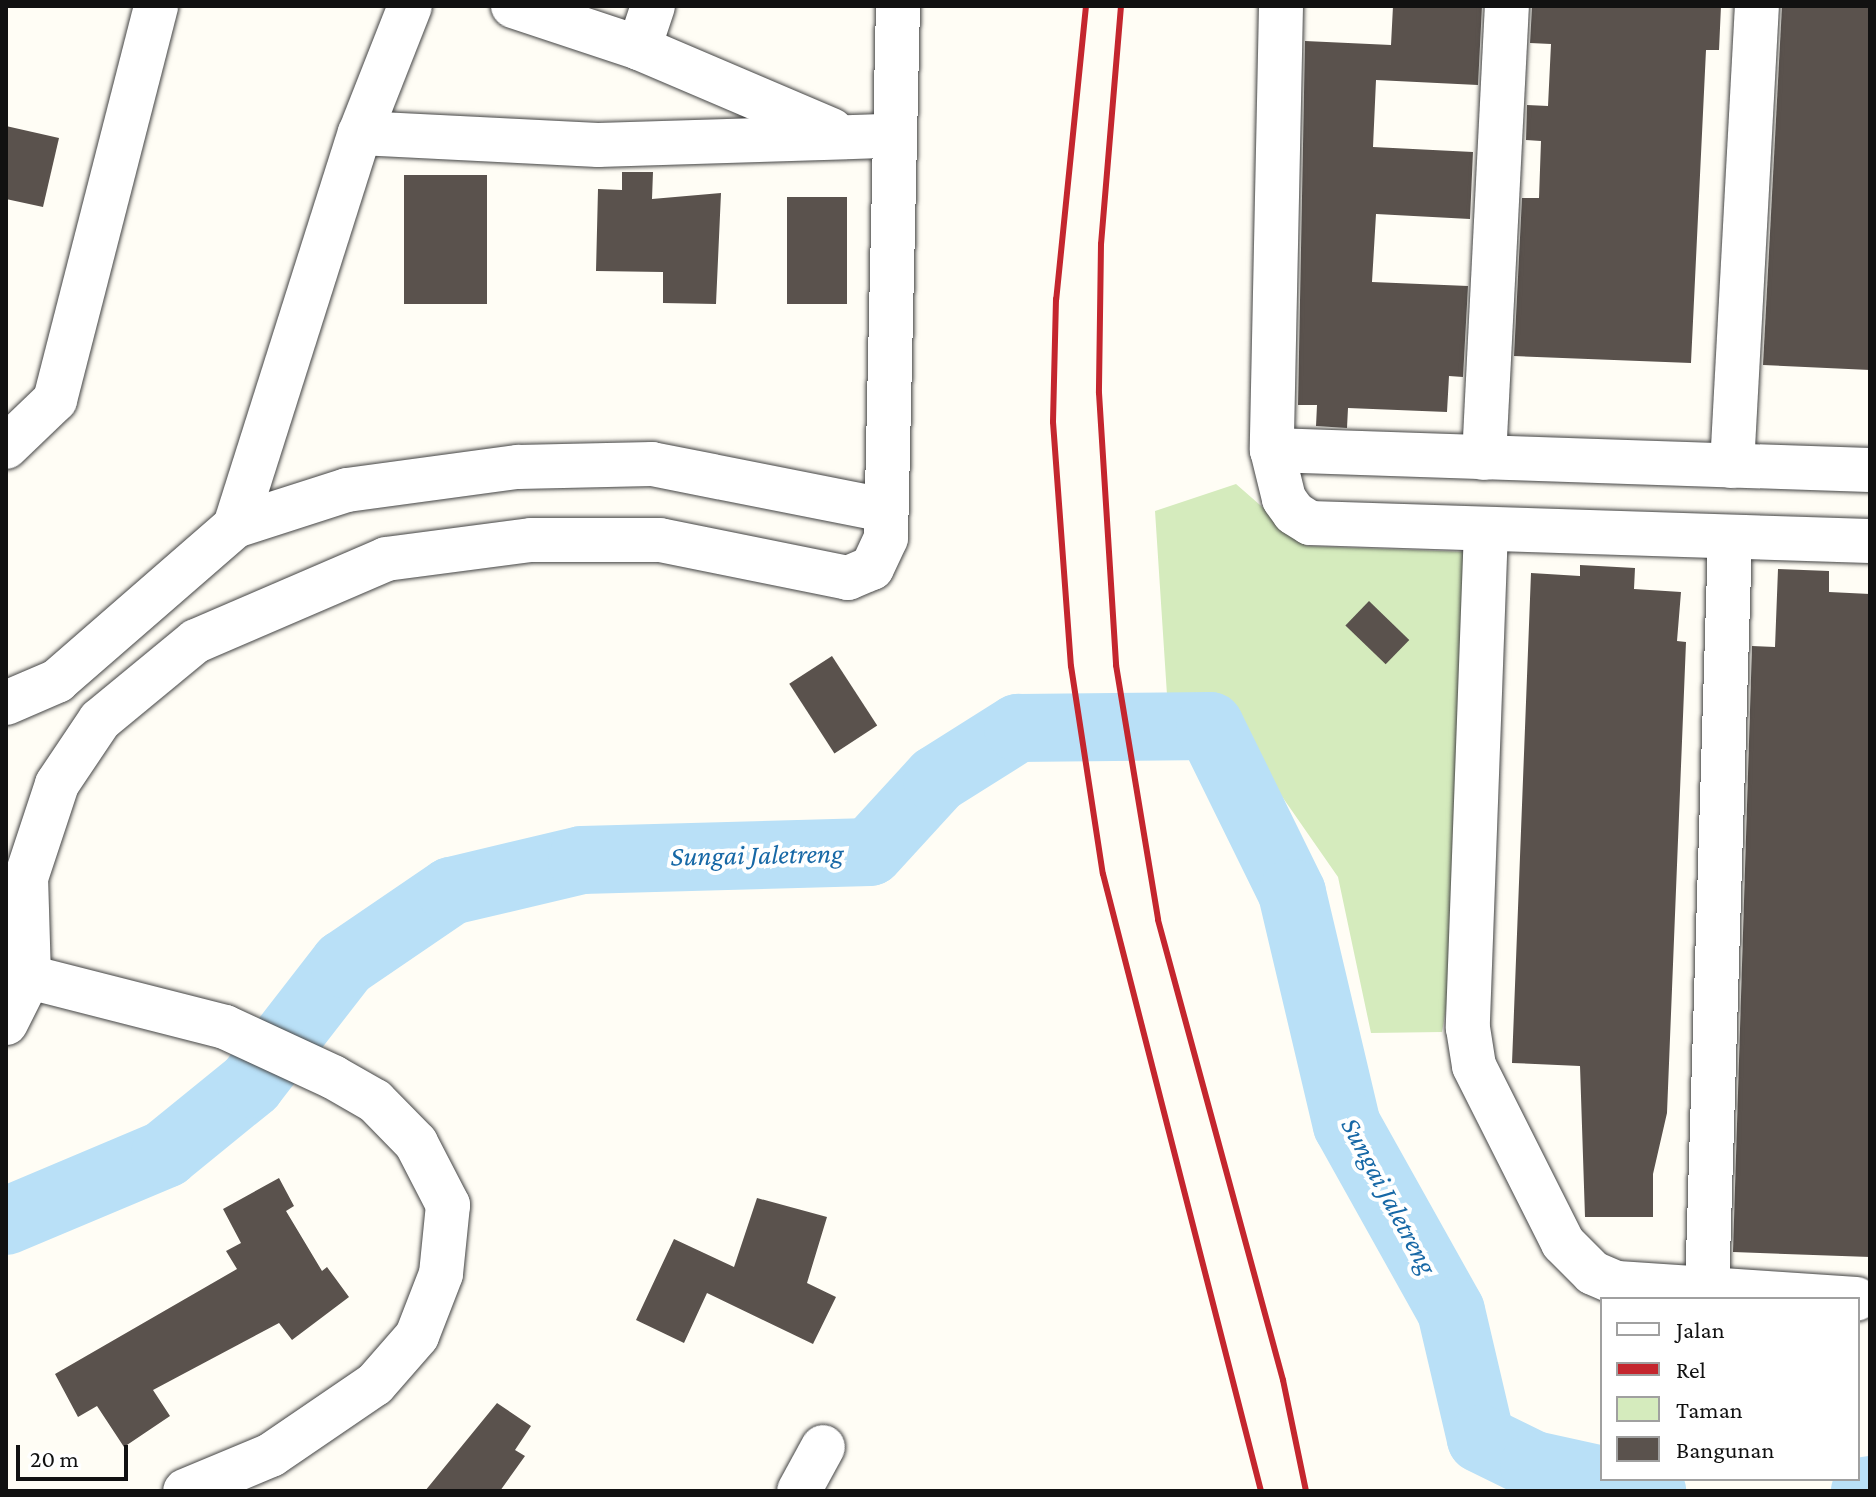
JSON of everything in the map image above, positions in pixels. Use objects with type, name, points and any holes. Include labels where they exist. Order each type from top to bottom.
[{"type":"street","points":[[6,447],[55,400],[156,6]]},
{"type":"street","points":[[235,526],[360,133],[410,6]]},
{"type":"street","points":[[513,6],[639,48],[841,134]]},
{"type":"street","points":[[639,48],[653,6]]},
{"type":"street","points":[[6,1023],[29,977],[26,878],[57,784],[100,720],[196,641],[386,559],[531,540],[660,540],[848,578],[872,568],[886,538],[890,136],[898,6]]},
{"type":"street","points":[[1281,6],[1272,450],[1284,499],[1310,523],[1870,541]]},
{"type":"street","points":[[1484,458],[1507,6]]},
{"type":"street","points":[[1732,466],[1757,6]]},
{"type":"street","points":[[360,133],[598,145],[841,134],[890,136]]},
{"type":"street","points":[[1272,450],[1870,470]]},
{"type":"street","points":[[6,703],[57,681],[235,526],[347,490],[563,466],[652,464],[884,510]]},
{"type":"street","points":[[1486,529],[1468,1028],[1474,1066],[1563,1243],[1593,1273],[1617,1283],[1824,1297]]},
{"type":"street","points":[[1707,1290],[1730,538]]},
{"type":"street","points":[[29,977],[225,1027],[333,1077],[375,1101],[416,1143],[448,1205],[441,1274],[417,1336],[375,1384],[271,1455],[185,1491]]},
{"type":"street","points":[[799,1491],[823,1447]]},
{"type":"green space","points":[[1236,484],[1307,546],[1467,552],[1458,940],[1442,1032],[1371,1033],[1338,877],[1226,716],[1167,695],[1155,511]]},
{"type":"building","points":[[1393,6],[1482,6],[1478,85],[1376,80],[1373,147],[1473,152],[1470,219],[1376,214],[1372,282],[1468,286],[1463,377],[1449,376],[1447,412],[1348,408],[1347,428],[1316,426],[1317,405],[1298,405],[1305,41],[1391,45]]},
{"type":"building","points":[[1721,6],[1719,50],[1706,50],[1691,363],[1514,356],[1522,198],[1539,198],[1541,141],[1526,140],[1527,105],[1548,106],[1551,44],[1530,43],[1532,7]]},
{"type":"building","points":[[1782,6],[1870,6],[1870,370],[1763,365]]},
{"type":"building","points":[[6,126],[59,138],[43,207],[6,199]]},
{"type":"building","points":[[622,172],[653,172],[652,199],[721,193],[716,304],[663,303],[663,272],[596,271],[598,189],[622,190]]},
{"type":"building","points":[[404,175],[487,175],[487,304],[404,304]]},
{"type":"building","points":[[787,197],[847,197],[847,304],[787,304]]},
{"type":"building","points":[[1580,565],[1635,568],[1634,589],[1681,592],[1677,641],[1686,642],[1667,1113],[1653,1174],[1653,1217],[1585,1217],[1580,1066],[1512,1063],[1531,573],[1580,576]]},
{"type":"building","points":[[1778,569],[1829,571],[1829,592],[1870,594],[1870,1257],[1733,1252],[1752,646],[1775,647]]},
{"type":"building","points":[[1369,601],[1409,640],[1386,664],[1345,625]]},
{"type":"building","points":[[832,656],[877,726],[834,753],[789,684]]},
{"type":"building","points":[[279,1178],[294,1206],[286,1211],[322,1271],[327,1267],[349,1297],[292,1340],[279,1323],[153,1390],[170,1416],[124,1447],[97,1406],[78,1417],[55,1374],[237,1269],[226,1251],[241,1243],[223,1209]]},
{"type":"building","points":[[757,1198],[827,1217],[807,1283],[836,1297],[813,1344],[707,1293],[684,1343],[636,1320],[674,1239],[734,1267]]},
{"type":"building","points":[[497,1403],[531,1426],[515,1450],[525,1456],[500,1491],[425,1491]]},
{"type":"waterway","name":"Sungai Jaletreng","points":[[6,1221],[165,1154],[251,1084],[344,964],[451,891],[582,860],[870,852],[937,779],[1018,728],[1210,726],[1292,893],[1347,1125],[1451,1311],[1481,1439],[1534,1465],[1600,1480]]},
{"type":"waterway","name":"Sungai Jaletreng","points":[[1607,1481],[1652,1491]]},
{"type":"waterway","name":"Sungai Jaletreng","points":[[1865,1491],[1870,1490]]},
{"type":"railway","points":[[1086,6],[1056,299],[1053,422],[1071,666],[1103,874],[1261,1491]]},
{"type":"railway","points":[[1121,6],[1101,244],[1099,393],[1116,665],[1158,920],[1283,1380],[1306,1491]]}]
